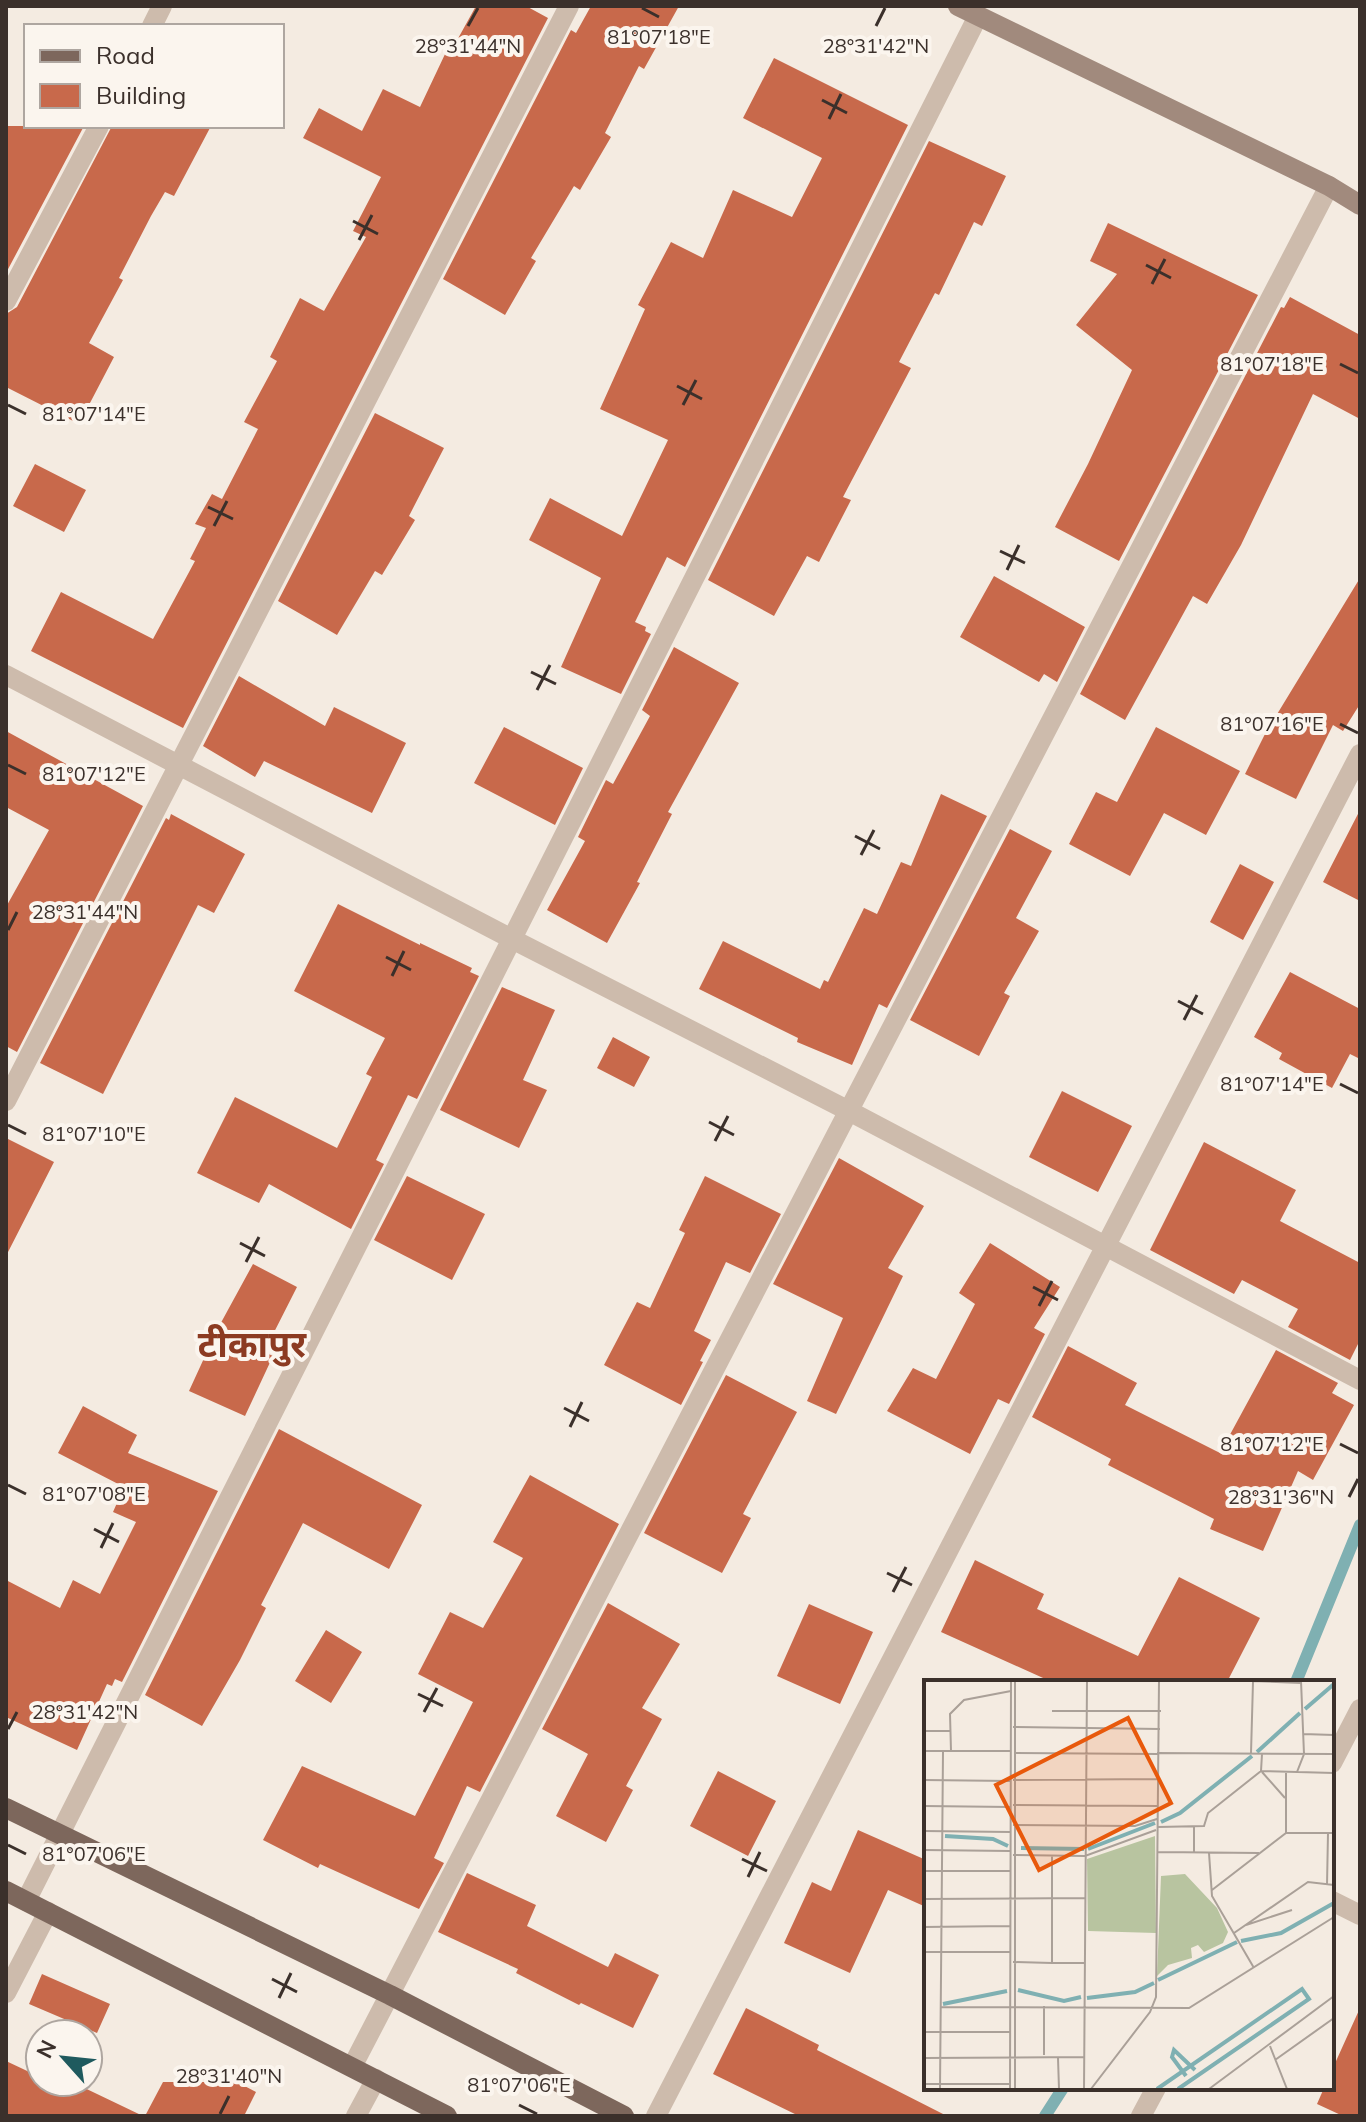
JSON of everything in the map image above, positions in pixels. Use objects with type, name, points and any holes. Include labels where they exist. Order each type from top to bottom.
[{"type":"main road","points":[[6,1808],[390,1995],[624,2116]]},
{"type":"main road","points":[[6,1891],[447,2116]]},
{"type":"street","points":[[153,24],[162,6]]},
{"type":"street","points":[[6,1101],[569,6]]},
{"type":"street","points":[[958,6],[1329,186],[1360,205]]},
{"type":"street","points":[[26,1901],[978,16]]},
{"type":"street","points":[[6,301],[98,128]]},
{"type":"street","points":[[352,2067],[1329,186]]},
{"type":"street","points":[[6,675],[849,1111],[1360,1380]]},
{"type":"street","points":[[656,2116],[1360,754]]},
{"type":"street","points":[[1334,1759],[1360,1709]]},
{"type":"street","points":[[1334,1902],[1360,1915]]},
{"type":"street","points":[[6,1993],[48,1912]]},
{"type":"street","points":[[356,2116],[376,2079]]},
{"type":"street","points":[[1141,2116],[1155,2090]]},
{"type":"building","points":[[476,6],[526,6],[548,18],[183,728],[31,651],[61,592],[153,639],[195,561],[190,559],[206,528],[195,524],[212,494],[222,499],[258,429],[244,422],[277,361],[270,357],[300,298],[324,311],[366,237],[353,231],[381,177],[303,138],[319,108],[362,131],[383,89],[420,107],[446,52],[450,53]]},
{"type":"building","points":[[591,6],[679,6],[644,69],[639,66],[605,133],[611,137],[580,190],[574,186],[531,258],[536,261],[505,315],[443,279],[571,30],[576,33]]},
{"type":"building","points":[[774,58],[908,125],[685,567],[667,557],[635,622],[646,627],[645,631],[651,634],[621,694],[561,667],[601,578],[529,540],[550,498],[622,536],[668,440],[600,409],[645,309],[638,305],[671,242],[703,258],[733,190],[792,217],[822,158],[743,118]]},
{"type":"building","points":[[6,126],[83,128],[6,273]]},
{"type":"building","points":[[111,128],[210,128],[174,196],[165,192],[151,216],[119,278],[123,280],[89,343],[114,357],[79,424],[6,387],[6,314],[17,307]]},
{"type":"building","points":[[929,141],[1006,176],[982,226],[974,222],[939,295],[935,293],[899,362],[911,368],[843,497],[851,500],[819,562],[807,556],[774,616],[708,580]]},
{"type":"building","points":[[1108,223],[1258,295],[1119,561],[1055,527],[1132,370],[1076,325],[1117,274],[1090,261]]},
{"type":"building","points":[[1290,297],[1360,335],[1360,419],[1313,394],[1241,545],[1207,604],[1193,596],[1125,720],[1080,694],[1281,307],[1284,308]]},
{"type":"building","points":[[375,413],[444,448],[409,516],[415,520],[382,575],[375,571],[337,635],[278,601]]},
{"type":"building","points":[[35,464],[86,490],[64,532],[13,506]]},
{"type":"building","points":[[994,576],[1085,627],[1057,682],[1044,674],[1039,682],[960,637]]},
{"type":"building","points":[[1360,578],[1360,704],[1343,731],[1333,725],[1296,799],[1245,774],[1265,734]]},
{"type":"building","points":[[674,647],[739,683],[668,812],[672,814],[637,882],[640,883],[607,943],[547,910],[585,841],[578,837],[606,780],[613,784],[650,716],[642,710]]},
{"type":"building","points":[[239,676],[325,726],[334,707],[406,743],[372,813],[264,761],[255,777],[203,746]]},
{"type":"building","points":[[504,727],[583,768],[555,825],[474,783]]},
{"type":"building","points":[[1156,727],[1240,771],[1206,835],[1164,813],[1130,876],[1069,844],[1096,792],[1117,802]]},
{"type":"building","points":[[6,731],[143,806],[17,1052],[6,1046],[6,907],[49,830],[6,807]]},
{"type":"building","points":[[941,794],[987,816],[887,1008],[879,1004],[852,1065],[797,1042],[798,1038],[699,989],[723,941],[820,989],[824,980],[828,982],[864,908],[877,914],[901,862],[911,866]]},
{"type":"building","points":[[1360,810],[1360,901],[1323,882]]},
{"type":"building","points":[[171,814],[245,854],[214,913],[198,905],[103,1094],[40,1063],[166,818],[169,820]]},
{"type":"building","points":[[1010,829],[1052,851],[1016,918],[1039,931],[1004,993],[1010,996],[979,1056],[910,1020]]},
{"type":"building","points":[[1240,864],[1274,882],[1243,940],[1210,922]]},
{"type":"building","points":[[338,904],[472,968],[470,972],[479,976],[417,1099],[408,1095],[376,1160],[384,1164],[351,1229],[269,1184],[259,1203],[197,1173],[235,1097],[337,1148],[372,1077],[366,1074],[385,1038],[294,991]]},
{"type":"building","points":[[1290,972],[1360,1009],[1360,1059],[1350,1054],[1332,1088],[1279,1059],[1282,1053],[1254,1037]]},
{"type":"building","points":[[502,987],[555,1010],[523,1080],[547,1090],[519,1148],[440,1110]]},
{"type":"building","points":[[613,1037],[650,1057],[634,1087],[597,1068]]},
{"type":"building","points":[[1062,1091],[1132,1126],[1098,1192],[1029,1157]]},
{"type":"building","points":[[6,1138],[54,1162],[6,1256]]},
{"type":"building","points":[[1204,1142],[1296,1190],[1280,1221],[1360,1263],[1360,1340],[1350,1360],[1288,1327],[1298,1309],[1242,1280],[1234,1294],[1150,1250]]},
{"type":"building","points":[[839,1158],[924,1206],[888,1268],[903,1276],[836,1414],[807,1401],[843,1318],[773,1284]]},
{"type":"building","points":[[407,1176],[485,1214],[452,1280],[374,1240]]},
{"type":"building","points":[[705,1176],[781,1214],[750,1273],[726,1262],[694,1331],[711,1340],[681,1405],[604,1365],[637,1302],[650,1308],[685,1233],[679,1230]]},
{"type":"building","points":[[990,1243],[1060,1287],[1034,1328],[1045,1334],[1009,1404],[998,1399],[970,1454],[887,1411],[913,1368],[936,1379],[975,1304],[959,1293]]},
{"type":"building","points":[[253,1264],[297,1287],[264,1352],[273,1356],[245,1416],[189,1391],[217,1330]]},
{"type":"building","points":[[1068,1346],[1137,1383],[1125,1405],[1220,1453],[1276,1350],[1338,1383],[1332,1393],[1354,1405],[1313,1480],[1298,1471],[1263,1551],[1210,1529],[1214,1519],[1108,1465],[1111,1459],[1032,1417]]},
{"type":"building","points":[[726,1375],[797,1412],[743,1514],[751,1518],[722,1573],[644,1533]]},
{"type":"building","points":[[83,1406],[137,1435],[128,1453],[218,1491],[122,1682],[115,1679],[112,1686],[107,1684],[77,1750],[6,1717],[6,1580],[60,1608],[73,1580],[100,1594],[136,1522],[113,1512],[124,1487],[58,1453]]},
{"type":"building","points":[[279,1429],[422,1505],[389,1569],[303,1523],[261,1605],[266,1608],[202,1726],[145,1695]]},
{"type":"building","points":[[530,1475],[619,1524],[480,1792],[467,1786],[434,1858],[444,1863],[419,1909],[320,1864],[318,1868],[263,1840],[302,1766],[415,1816],[473,1702],[418,1674],[450,1612],[483,1628],[523,1558],[493,1542]]},
{"type":"building","points":[[975,1560],[1044,1594],[1037,1609],[1138,1656],[1179,1577],[1260,1618],[1228,1680],[1048,1680],[941,1632]]},
{"type":"building","points":[[608,1603],[680,1644],[642,1708],[662,1719],[626,1786],[633,1790],[606,1842],[556,1816],[588,1754],[542,1729]]},
{"type":"building","points":[[809,1604],[873,1632],[840,1704],[777,1676]]},
{"type":"building","points":[[326,1630],[362,1652],[331,1703],[295,1681]]},
{"type":"building","points":[[718,1771],[776,1801],[748,1856],[690,1826]]},
{"type":"building","points":[[858,1830],[924,1859],[924,1906],[888,1890],[850,1973],[784,1943],[812,1882],[831,1891]]},
{"type":"building","points":[[467,1873],[536,1905],[527,1926],[608,1967],[615,1953],[659,1975],[633,2028],[581,2003],[579,2005],[516,1973],[518,1969],[438,1932]]},
{"type":"building","points":[[42,1974],[110,2004],[104,2018],[62,2018],[29,2004]]},
{"type":"building","points":[[746,2008],[819,2045],[817,2050],[947,2116],[799,2116],[713,2074]]},
{"type":"building","points":[[1360,2008],[1360,2116],[1343,2116],[1317,2104],[1323,2090],[1334,2090],[1334,2066]]},
{"type":"building","points":[[6,2061],[24,2069],[24,2098],[104,2097],[143,2116],[6,2116]]},
{"type":"building","points":[[163,2082],[237,2082],[256,2092],[244,2116],[145,2116]]},
{"type":"waterway","points":[[1297,1680],[1360,1525]]},
{"type":"waterway","points":[[1045,2116],[1062,2090]]},
{"type":"district","name":"टीकापुर","points":[[252,1344]]}]
